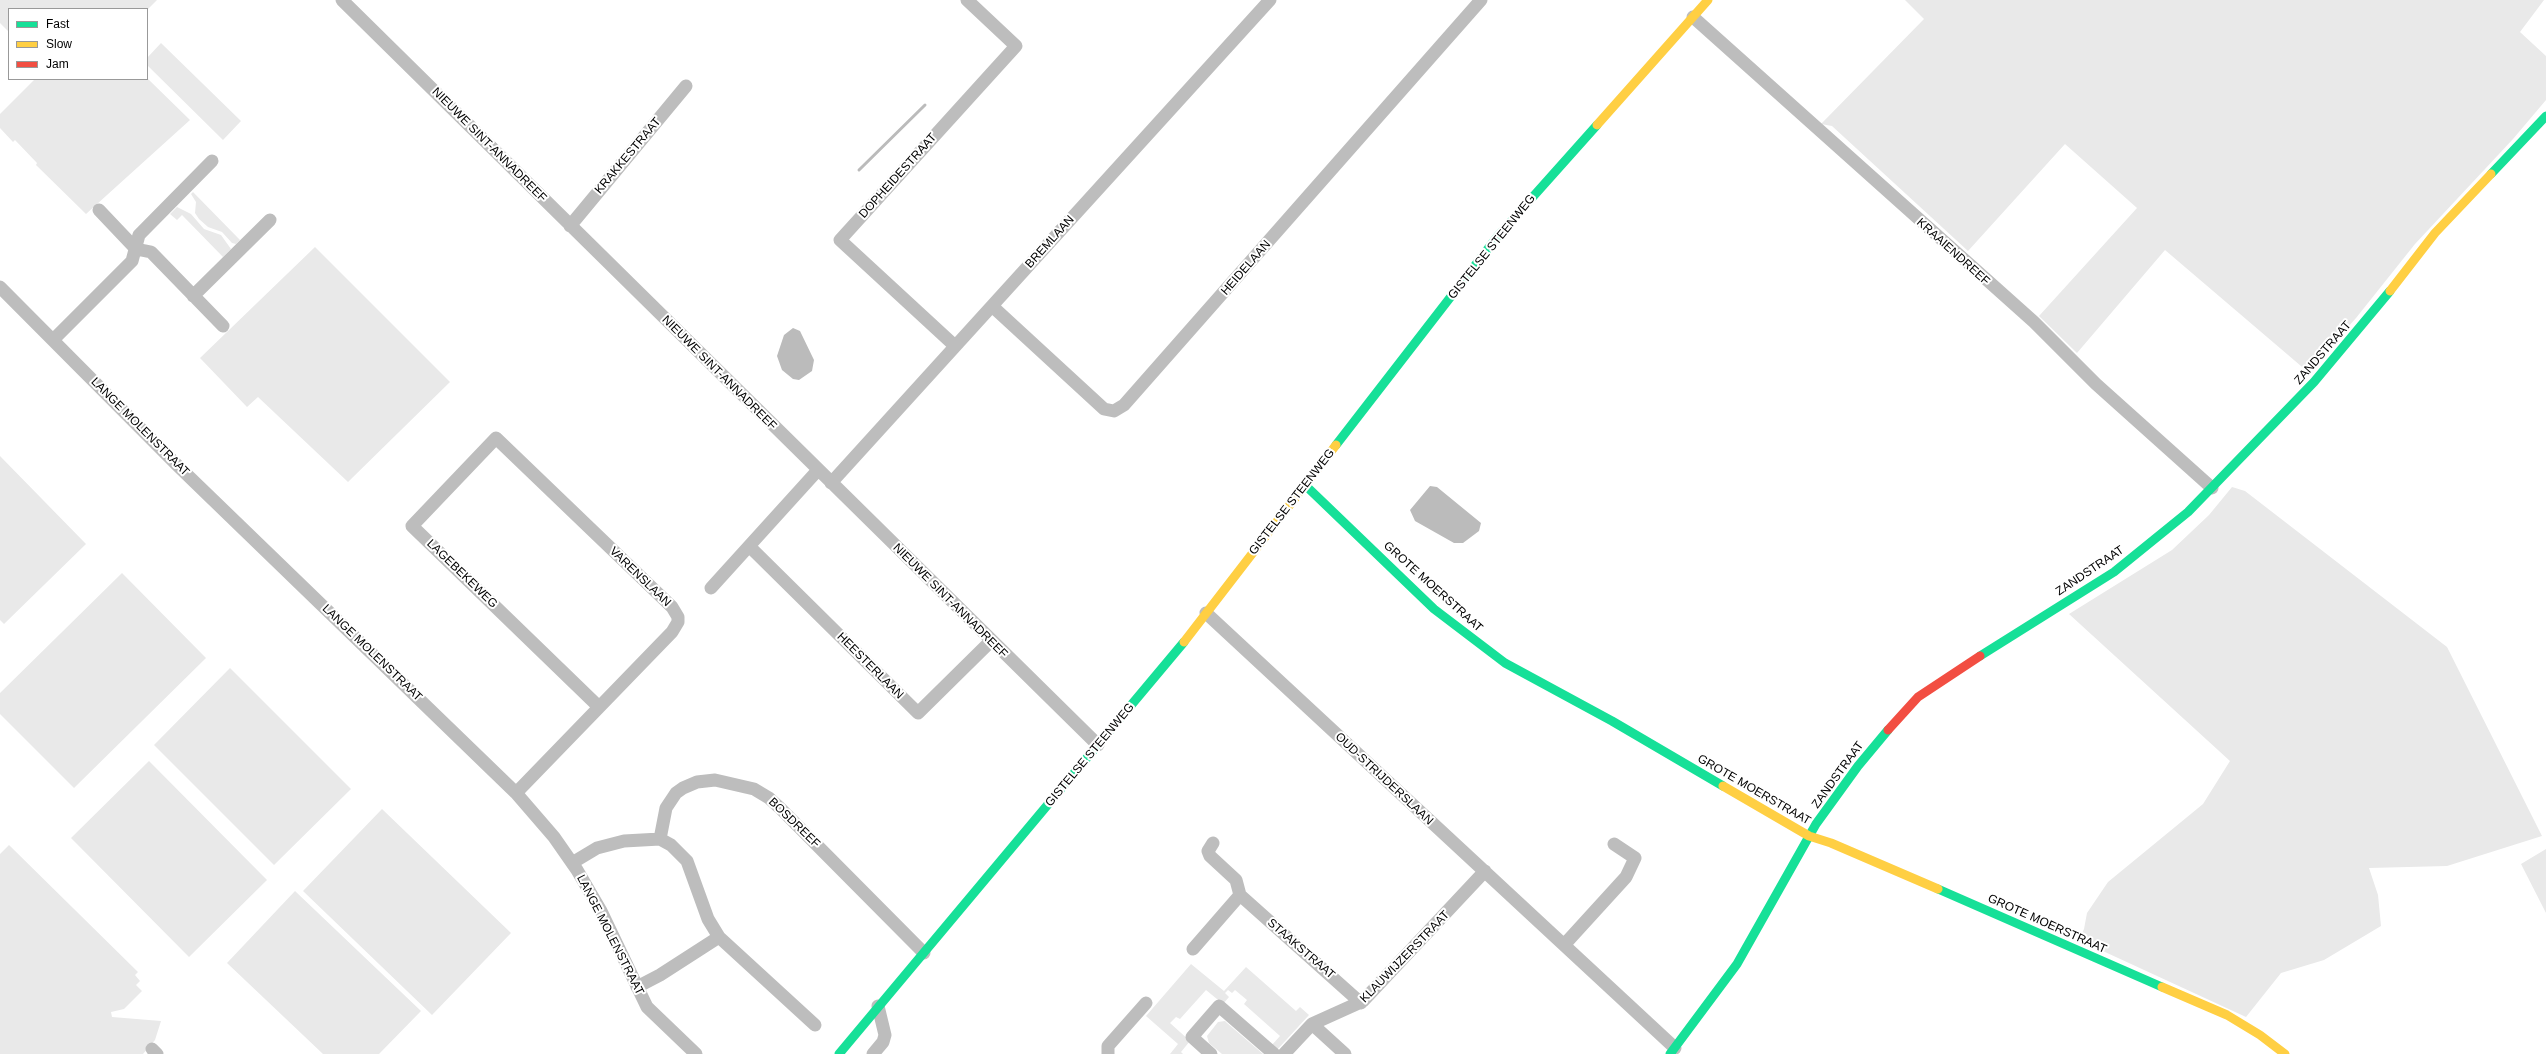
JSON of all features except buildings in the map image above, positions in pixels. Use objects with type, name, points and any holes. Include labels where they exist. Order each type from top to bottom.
[{"type":"street","name":"NIEUWE SINT-ANNADREEF","points":[[342,0],[830,483],[1098,745]]},
{"type":"street","name":"DOPHEIDESTRAAT","points":[[955,346],[840,240],[1016,46],[967,0]]},
{"type":"street","name":"BREMLAAN","points":[[830,483],[1270,0]]},
{"type":"street","name":"HEIDELAAN","points":[[992,306],[1104,409],[1114,411],[1124,405],[1481,0]]},
{"type":"street","name":"GISTELSE STEENWEG","points":[[838,1054],[1098,745],[1206,613],[1497,237],[1708,0]]},
{"type":"street","name":"KRAAIENDREEF","points":[[1692,17],[2034,322],[2096,384],[2212,488]]},
{"type":"street","name":"KRAKKESTRAAT","points":[[570,226],[686,86]]},
{"type":"street","name":"ZANDSTRAAT","points":[[1673,1051],[1737,964],[1809,836],[1876,744],[1918,698],[1946,677],[2114,572],[2169,528],[2212,488],[2327,367],[2435,233],[2546,116]]},
{"type":"street","points":[[53,340],[132,261],[138,235],[212,160]]},
{"type":"street","points":[[99,210],[136,249],[151,252],[223,326]]},
{"type":"street","points":[[193,296],[270,220]]},
{"type":"street","name":"LANGE MOLENSTRAAT","points":[[0,287],[178,466],[516,793],[554,837],[572,863],[600,911],[637,987],[650,1010],[696,1054]]},
{"type":"street","name":"VARENSLAAN","points":[[496,438],[672,608],[678,617],[678,622],[672,632],[516,793]]},
{"type":"street","name":"LAGEBEKEWEG","points":[[496,438],[412,526],[599,707]]},
{"type":"street","points":[[712,588],[818,470]]},
{"type":"street","name":"GROTE MOERSTRAAT","points":[[1305,486],[1420,596],[1490,653],[1612,720],[1809,836],[1831,843],[2227,1015],[2260,1035],[2285,1054]]},
{"type":"street","name":"HEESTERLAAN","points":[[750,547],[918,713],[991,641]]},
{"type":"street","name":"OUD-STRIJDERSLAAN","points":[[1206,613],[1564,945],[1673,1051]]},
{"type":"street","name":"BOSDREEF","points":[[660,839],[666,808],[676,793],[683,788],[697,782],[715,780],[754,789],[781,809],[924,953]]},
{"type":"street","points":[[572,863],[593,850],[608,845],[640,839],[660,839],[677,849],[687,861],[708,919],[719,937],[815,1025]]},
{"type":"street","name":"STAAKSTRAAT","points":[[1213,843],[1208,851],[1210,856],[1236,880],[1240,895],[1361,1003]]},
{"type":"street","points":[[1564,945],[1626,878],[1635,858],[1614,844]]},
{"type":"street","name":"KLAUWIJZERSTRAAT","points":[[1284,1054],[1312,1024],[1361,1003],[1484,871]]},
{"type":"street","points":[[1193,949],[1240,895]]},
{"type":"street","points":[[637,987],[660,975],[719,937]]},
{"type":"street","points":[[1108,1054],[1108,1046],[1146,1003]]},
{"type":"street","points":[[873,1054],[883,1042],[885,1035],[878,1006]]},
{"type":"street","points":[[1211,1054],[1192,1037],[1219,1006],[1274,1054]]},
{"type":"street","points":[[1312,1024],[1345,1054]]},
{"type":"shaded area","points":[[0,0],[157,0],[148,9],[8,8],[8,31],[0,23]]},
{"type":"shaded area","points":[[1905,0],[2544,0],[2520,32],[2546,56],[2546,100],[2513,139],[2415,244],[2356,318],[2308,372],[2165,250],[2077,353],[2039,316],[2137,208],[2065,144],[1968,251],[1832,126],[1821,124],[1924,19]]},
{"type":"shaded area","points":[[161,43],[241,121],[223,140],[148,66],[148,57]]},
{"type":"shaded area","points":[[148,79],[190,120],[86,214],[36,165],[37,163],[15,140],[13,142],[0,128],[0,114],[34,80]]},
{"type":"shaded area","points":[[193,192],[240,240],[236,244],[232,243],[222,232],[208,227],[199,219],[195,213],[196,202],[191,194]]},
{"type":"shaded area","points":[[177,207],[191,214],[204,229],[221,235],[231,249],[223,257],[182,215],[177,220],[170,214]]},
{"type":"shaded area","points":[[315,247],[450,382],[348,482],[258,397],[247,407],[200,358]]},
{"type":"shaded area","points":[[793,328],[800,331],[814,360],[812,371],[799,380],[793,379],[782,370],[777,356],[784,335]]},
{"type":"shaded area","points":[[0,456],[86,544],[4,624],[0,620]]},
{"type":"shaded area","points":[[1430,486],[1437,487],[1481,523],[1479,531],[1463,543],[1454,543],[1415,521],[1410,510]]},
{"type":"shaded area","points":[[2232,487],[2245,491],[2447,647],[2542,836],[2447,866],[2369,868],[2378,895],[2381,926],[2324,960],[2281,973],[2246,1017],[2079,940],[2084,929],[2087,913],[2108,882],[2203,804],[2230,761],[2069,614],[2172,550],[2209,515]]},
{"type":"shaded area","points":[[122,573],[206,658],[74,788],[0,714],[0,693]]},
{"type":"shaded area","points":[[230,668],[351,789],[274,865],[154,745]]},
{"type":"shaded area","points":[[149,761],[267,880],[189,957],[71,838]]},
{"type":"shaded area","points":[[382,809],[511,933],[432,1015],[303,891]]},
{"type":"shaded area","points":[[9,845],[138,972],[135,975],[140,981],[136,985],[142,991],[124,1009],[111,1012],[112,1017],[161,1021],[155,1040],[143,1054],[0,1054],[0,854]]},
{"type":"shaded area","points":[[2546,849],[2546,913],[2521,864]]},
{"type":"shaded area","points":[[295,891],[421,1011],[379,1054],[323,1054],[227,963]]},
{"type":"shaded area","points":[[1191,964],[1224,991],[1246,967],[1296,1011],[1300,1007],[1309,1015],[1276,1051],[1271,1046],[1280,1036],[1244,1004],[1247,1000],[1235,990],[1232,993],[1228,990],[1225,993],[1229,997],[1223,1004],[1206,990],[1180,1019],[1176,1017],[1170,1023],[1190,1041],[1181,1052],[1183,1054],[1170,1054],[1178,1044],[1146,1016]]},
{"type":"shaded area","points":[[1225,1021],[1263,1054],[1222,1054],[1209,1043],[1207,1036],[1218,1022]]},
{"type":"waterway","points":[[859,170],[925,105]]},
{"type":"traffic: fast","points":[[2491,174],[2546,116]]},
{"type":"traffic: fast","points":[[1336,445],[1497,237],[1597,125]]},
{"type":"traffic: fast","points":[[1980,656],[2114,572],[2188,512],[2314,382],[2390,291]]},
{"type":"traffic: fast","points":[[1305,485],[1434,609],[1505,663],[1612,721],[1723,786]]},
{"type":"traffic: fast","points":[[839,1054],[1184,642]]},
{"type":"traffic: fast","points":[[1670,1054],[1737,964],[1816,824],[1858,766],[1888,730]]},
{"type":"traffic: fast","points":[[1938,889],[2162,987]]},
{"type":"traffic: slow","points":[[1597,125],[1708,0]]},
{"type":"traffic: slow","points":[[2390,291],[2435,233],[2491,174]]},
{"type":"traffic: slow","points":[[1184,642],[1336,445]]},
{"type":"traffic: slow","points":[[1723,786],[1809,836],[1831,843],[1938,889]]},
{"type":"traffic: slow","points":[[2162,987],[2227,1015],[2260,1035],[2285,1054]]},
{"type":"traffic: jam","points":[[1888,730],[1918,697],[1980,656]]}]
